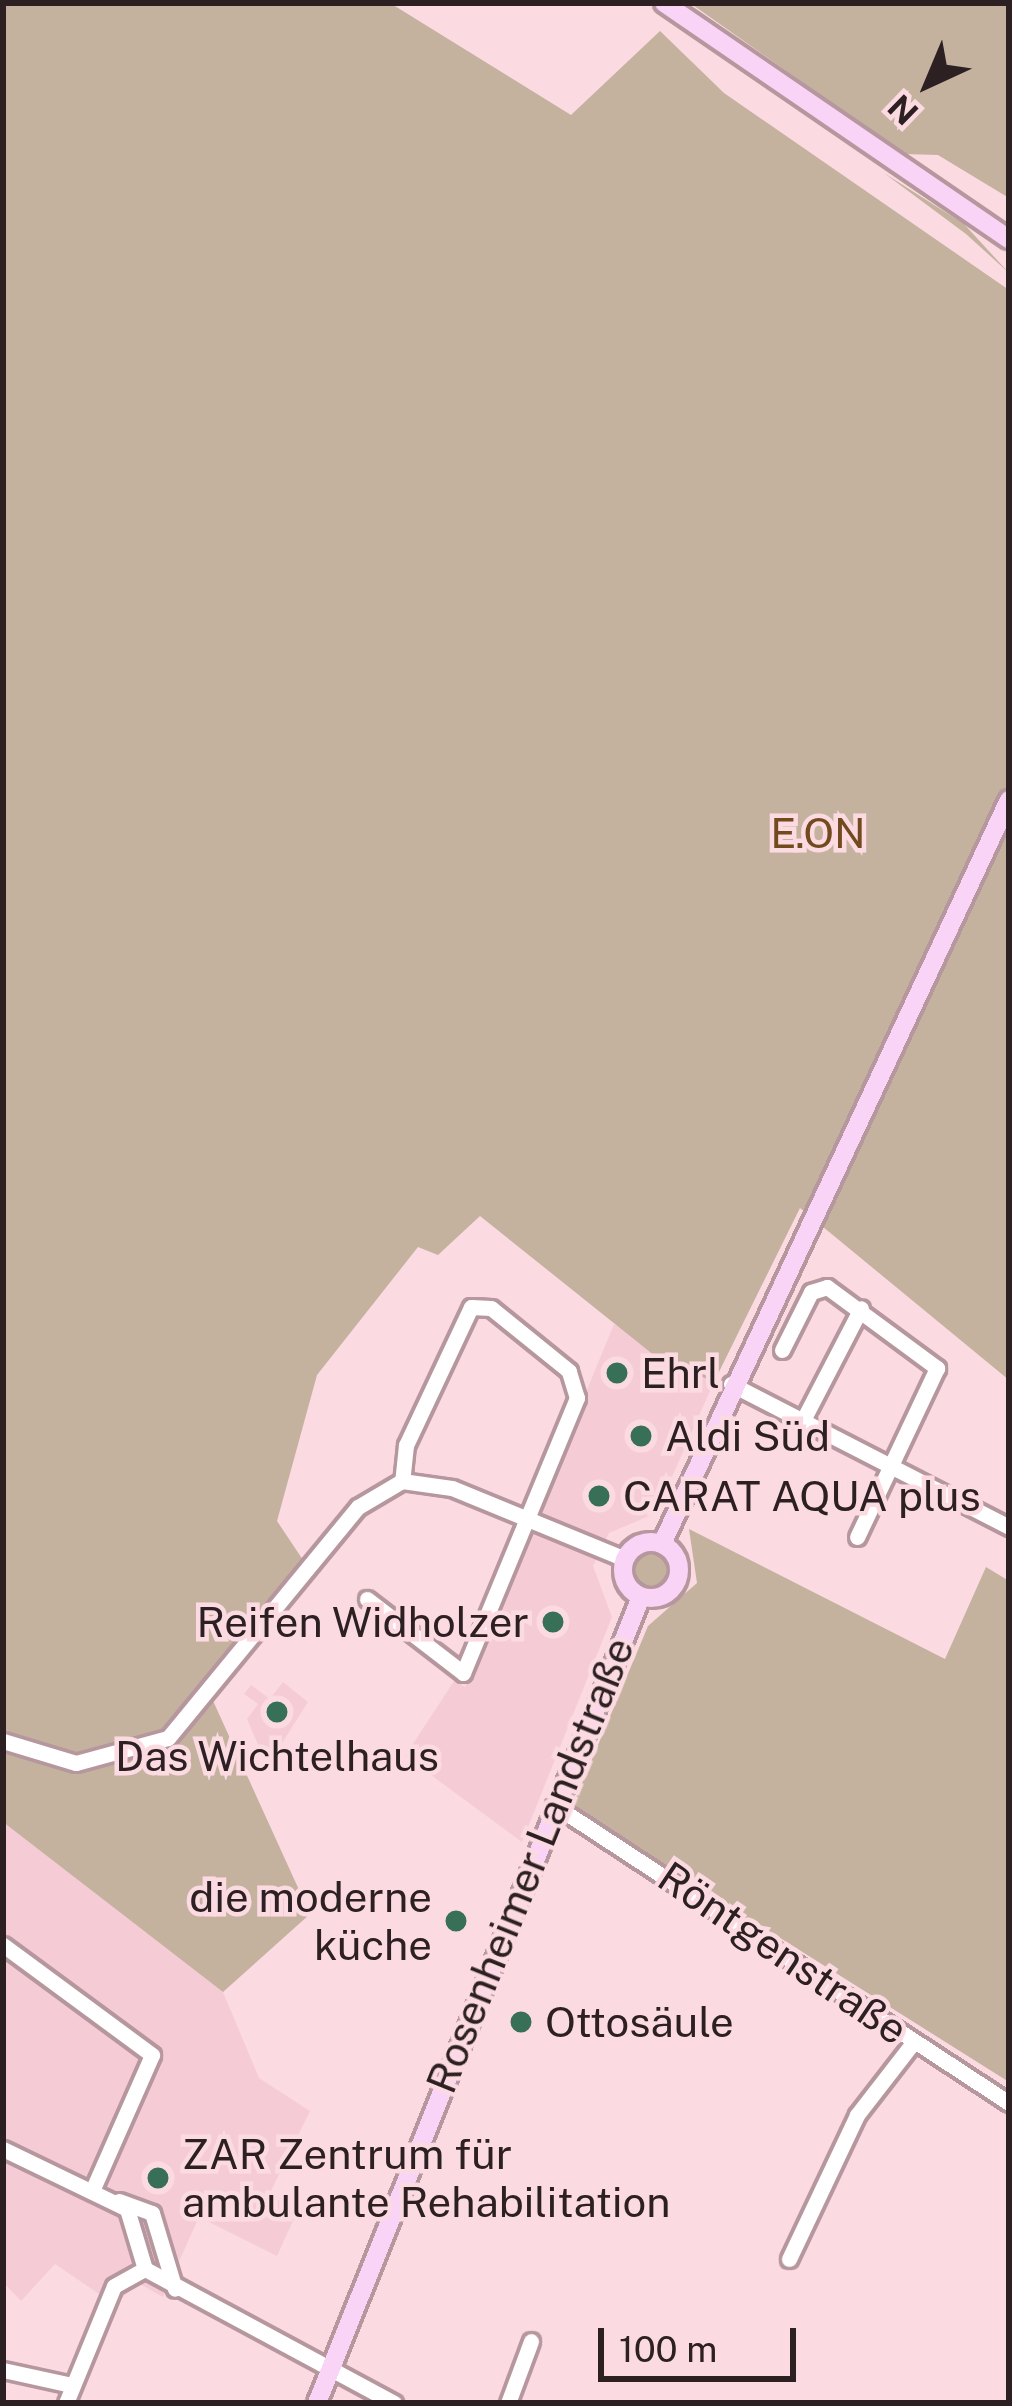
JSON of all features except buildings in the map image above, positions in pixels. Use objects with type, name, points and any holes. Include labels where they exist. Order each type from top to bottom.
[{"type":"main road","points":[[664,3],[1009,239]]},
{"type":"main road","points":[[982,224],[1009,249]]},
{"type":"main road","name":"Rosenheimer Landstraße","points":[[317,2403],[640,1597],[677,1581],[662,1544],[731,1384],[1009,800]]},
{"type":"main road","points":[[625,1559],[662,1544]]},
{"type":"main road","name":"Rosenheimer Landstraße","points":[[625,1559],[625,1581],[640,1597]]},
{"type":"street","points":[[782,1350],[818,1288],[861,1308],[937,1368],[857,1537]]},
{"type":"street","points":[[367,1599],[463,1673],[579,1392],[558,1359],[491,1307],[471,1306],[456,1325],[406,1445],[402,1481]]},
{"type":"street","points":[[802,1422],[861,1308]]},
{"type":"street","points":[[731,1384],[1009,1527]]},
{"type":"street","points":[[3,1741],[76,1763],[168,1738],[358,1508],[402,1481],[528,1519],[625,1559]]},
{"type":"street","name":"Röntgenstraße","points":[[554,1804],[892,2020],[912,2044],[941,2051],[1009,2103]]},
{"type":"street","points":[[3,1945],[152,2055],[92,2191]]},
{"type":"street","points":[[789,2259],[857,2115],[912,2044]]},
{"type":"street","points":[[3,2149],[92,2191],[152,2212],[175,2289]]},
{"type":"street","points":[[116,2201],[137,2219],[146,2269],[175,2289],[394,2403]]},
{"type":"street","points":[[67,2403],[67,2384],[114,2286],[146,2269]]},
{"type":"street","points":[[508,2403],[531,2341]]},
{"type":"street","points":[[3,2370],[67,2384]]},
{"type":"shaded area","points":[[614,1324],[714,1382],[656,1513],[609,1533],[593,1566],[612,1617],[522,1842],[405,1756],[454,1681],[465,1687]]},
{"type":"shaded area","name":"Das Wichtelhaus","points":[[283,1682],[308,1702],[275,1754],[262,1754],[247,1719],[258,1704],[244,1694],[251,1685],[270,1699]]},
{"type":"shaded area","points":[[3,1822],[223,1992],[259,2078],[310,2111],[269,2195],[298,2210],[277,2256],[199,2217],[163,2297],[138,2283],[122,2298],[102,2296],[55,2264],[21,2301],[3,2282]]},
{"type":"green space","name":"E.ON","points":[[3,3],[390,3],[571,115],[660,31],[724,93],[1009,290],[1009,1380],[800,1208],[714,1382],[655,1356],[480,1216],[438,1255],[418,1247],[317,1375],[277,1521],[307,1566],[209,1692],[310,1914],[223,1992],[3,1822]]},
{"type":"green space","points":[[690,3],[1009,3],[1009,198],[938,155],[904,154]]},
{"type":"green space","points":[[884,173],[964,224],[1009,273],[966,234]]},
{"type":"green space","points":[[689,1529],[945,1659],[986,1567],[1009,1581],[1009,2082],[572,1807],[648,1626],[697,1583]]},
{"type":"green space","points":[[652,1550],[667,1556],[673,1571],[667,1586],[652,1592],[637,1586],[631,1571],[637,1556]]},
{"type":"place","name":"Ehrl","points":[[617,1373]]},
{"type":"place","name":"Aldi Süd","points":[[641,1436]]},
{"type":"place","name":"CARAT AQUA plus","points":[[599,1496]]},
{"type":"place","name":"Reifen Widholzer","points":[[553,1622]]},
{"type":"place","name":"Das Wichtelhaus","points":[[277,1712]]},
{"type":"place","name":"die moderne küche","points":[[456,1921]]},
{"type":"place","name":"Ottosäule","points":[[521,2022]]},
{"type":"place","name":"ZAR Zentrum für ambulante Rehabilitation","points":[[158,2178]]}]
